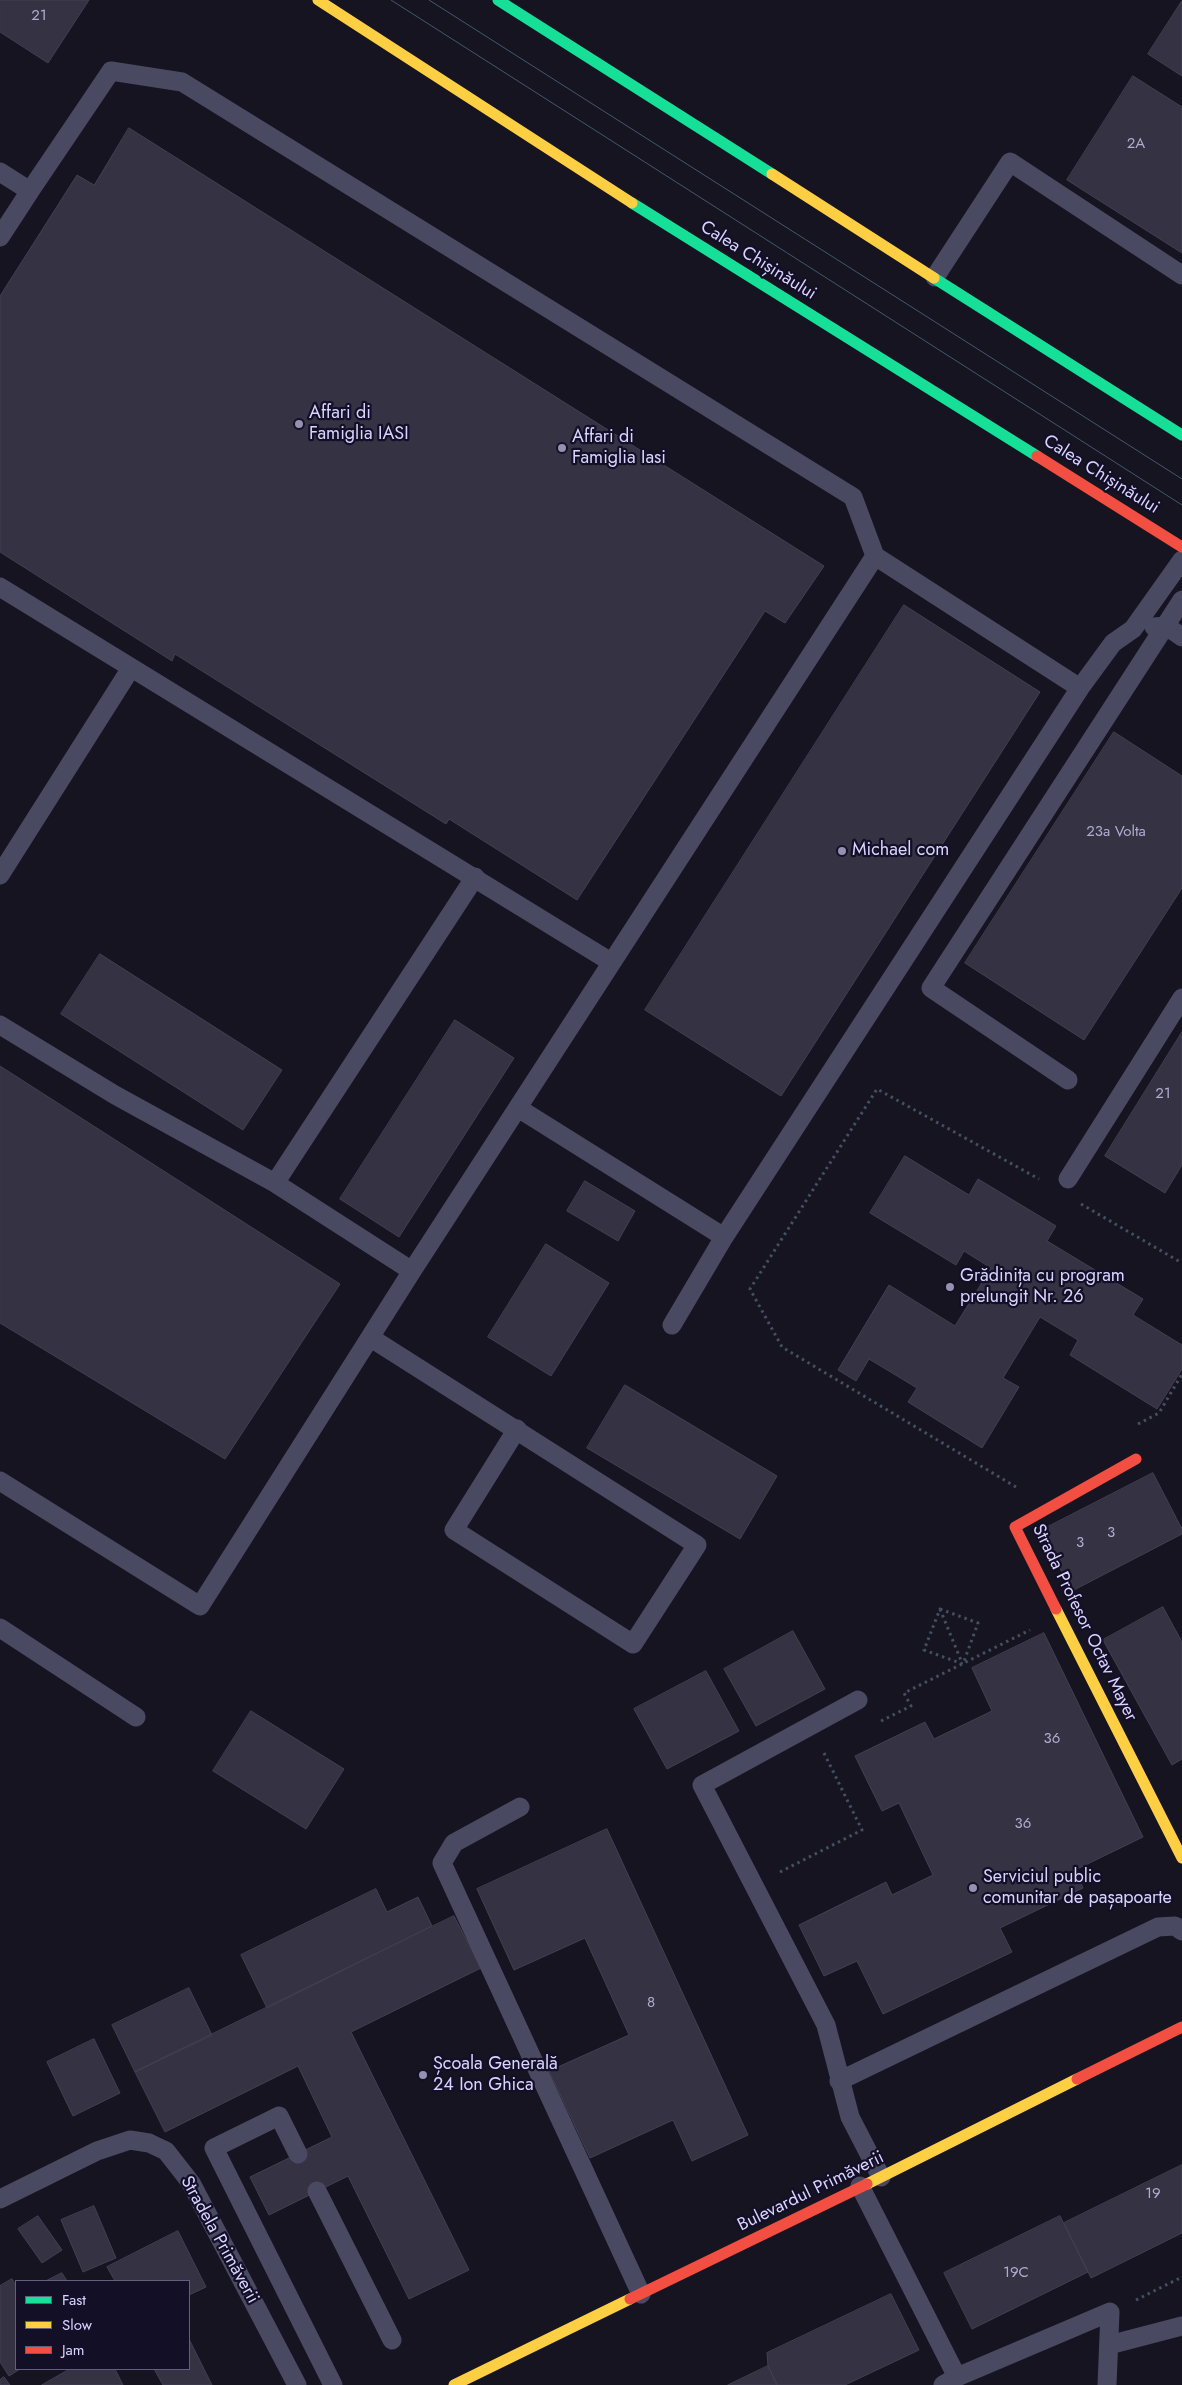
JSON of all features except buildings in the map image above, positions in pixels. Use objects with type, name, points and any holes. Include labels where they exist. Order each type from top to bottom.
[{"type":"main road","name":"Calea Chișinăului","points":[[318,0],[614,192],[1182,547]]},
{"type":"main road","points":[[498,0],[1182,435]]},
{"type":"main road","name":"Strada Profesor Octav Mayer","points":[[1136,1460],[1012,1520],[1182,1858]]},
{"type":"main road","name":"Bulevardul Primăverii","points":[[454,2385],[881,2177],[1182,2027]]},
{"type":"lane","points":[[0,237],[111,70],[182,82],[852,497],[875,556],[1080,688]]},
{"type":"lane","points":[[935,278],[1010,162],[1182,275]]},
{"type":"lane","points":[[0,172],[30,191]]},
{"type":"lane","points":[[0,1481],[200,1606],[412,1271],[875,556]]},
{"type":"lane","points":[[672,1325],[724,1237],[1080,688],[1113,643],[1133,629],[1182,560]]},
{"type":"lane","points":[[0,587],[611,962]]},
{"type":"lane","points":[[1068,1080],[931,988],[1182,600]]},
{"type":"lane","points":[[1133,629],[1166,626],[1182,637]]},
{"type":"lane","points":[[0,875],[131,668]]},
{"type":"lane","points":[[275,1182],[475,877]]},
{"type":"lane","points":[[1068,1179],[1182,998]]},
{"type":"lane","points":[[0,1024],[115,1095],[275,1182],[412,1271]]},
{"type":"lane","points":[[518,1108],[724,1237]]},
{"type":"lane","points":[[370,1338],[517,1429],[697,1545],[633,1644],[454,1530],[517,1429]]},
{"type":"lane","points":[[0,1628],[136,1717]]},
{"type":"lane","points":[[858,1700],[702,1785],[826,2025],[839,2081],[850,2117],[881,2177]]},
{"type":"lane","points":[[520,1807],[454,1843],[442,1863],[641,2294]]},
{"type":"lane","points":[[839,2081],[1158,1927],[1175,1926],[1182,1931]]},
{"type":"lane","points":[[298,2154],[279,2116],[214,2148],[333,2385]]},
{"type":"lane","name":"Stradela Primăverii","points":[[0,2199],[97,2151],[130,2140],[149,2143],[166,2151],[192,2183],[297,2385]]},
{"type":"lane","points":[[860,2186],[950,2381],[1110,2312],[1107,2385]]},
{"type":"lane","points":[[317,2191],[392,2340]]},
{"type":"lane","points":[[1109,2345],[1182,2326]]},
{"type":"path","points":[[1018,1488],[782,1347],[750,1289],[877,1089],[1043,1182]]},
{"type":"path","points":[[1077,1201],[1182,1262]]},
{"type":"path","points":[[1132,1427],[1158,1413],[1182,1374]]},
{"type":"path","points":[[940,1609],[963,1664]]},
{"type":"path","points":[[940,1609],[924,1650],[963,1664]]},
{"type":"path","points":[[940,1609],[978,1623],[963,1664]]},
{"type":"path","points":[[875,1724],[911,1706],[904,1693],[1060,1616]]},
{"type":"path","points":[[753,1886],[862,1830],[822,1750]]},
{"type":"path","points":[[1110,2312],[1182,2277]]},
{"type":"tram line","points":[[391,0],[1182,505]]},
{"type":"tram line","points":[[429,0],[1182,479]]},
{"type":"traffic: fast","points":[[498,0],[772,174]]},
{"type":"traffic: fast","points":[[632,203],[1037,456]]},
{"type":"traffic: fast","points":[[934,278],[1182,435]]},
{"type":"traffic: slow","points":[[318,0],[632,203]]},
{"type":"traffic: slow","points":[[772,174],[934,278]]},
{"type":"traffic: slow","points":[[1056,1609],[1182,1858]]},
{"type":"traffic: slow","points":[[867,2184],[1077,2079]]},
{"type":"traffic: slow","points":[[454,2385],[630,2299]]},
{"type":"traffic: jam","points":[[1037,456],[1182,547]]},
{"type":"traffic: jam","points":[[1056,1609],[1015,1527],[1136,1459]]},
{"type":"traffic: jam","points":[[1077,2079],[1182,2027]]},
{"type":"traffic: jam","points":[[630,2299],[867,2184]]},
{"type":"place","name":"Affari di Famiglia IASI","points":[[299,424]]},
{"type":"place","name":"Affari di Famiglia Iasi","points":[[562,448]]},
{"type":"place","name":"Michael com","points":[[842,851]]},
{"type":"place","name":"Grădinița cu program prelungit Nr. 26","points":[[950,1287]]},
{"type":"place","name":"Serviciul public comunitar de pașapoarte","points":[[973,1888]]},
{"type":"place","name":"Școala Generală 24 Ion Ghica","points":[[423,2075]]}]
